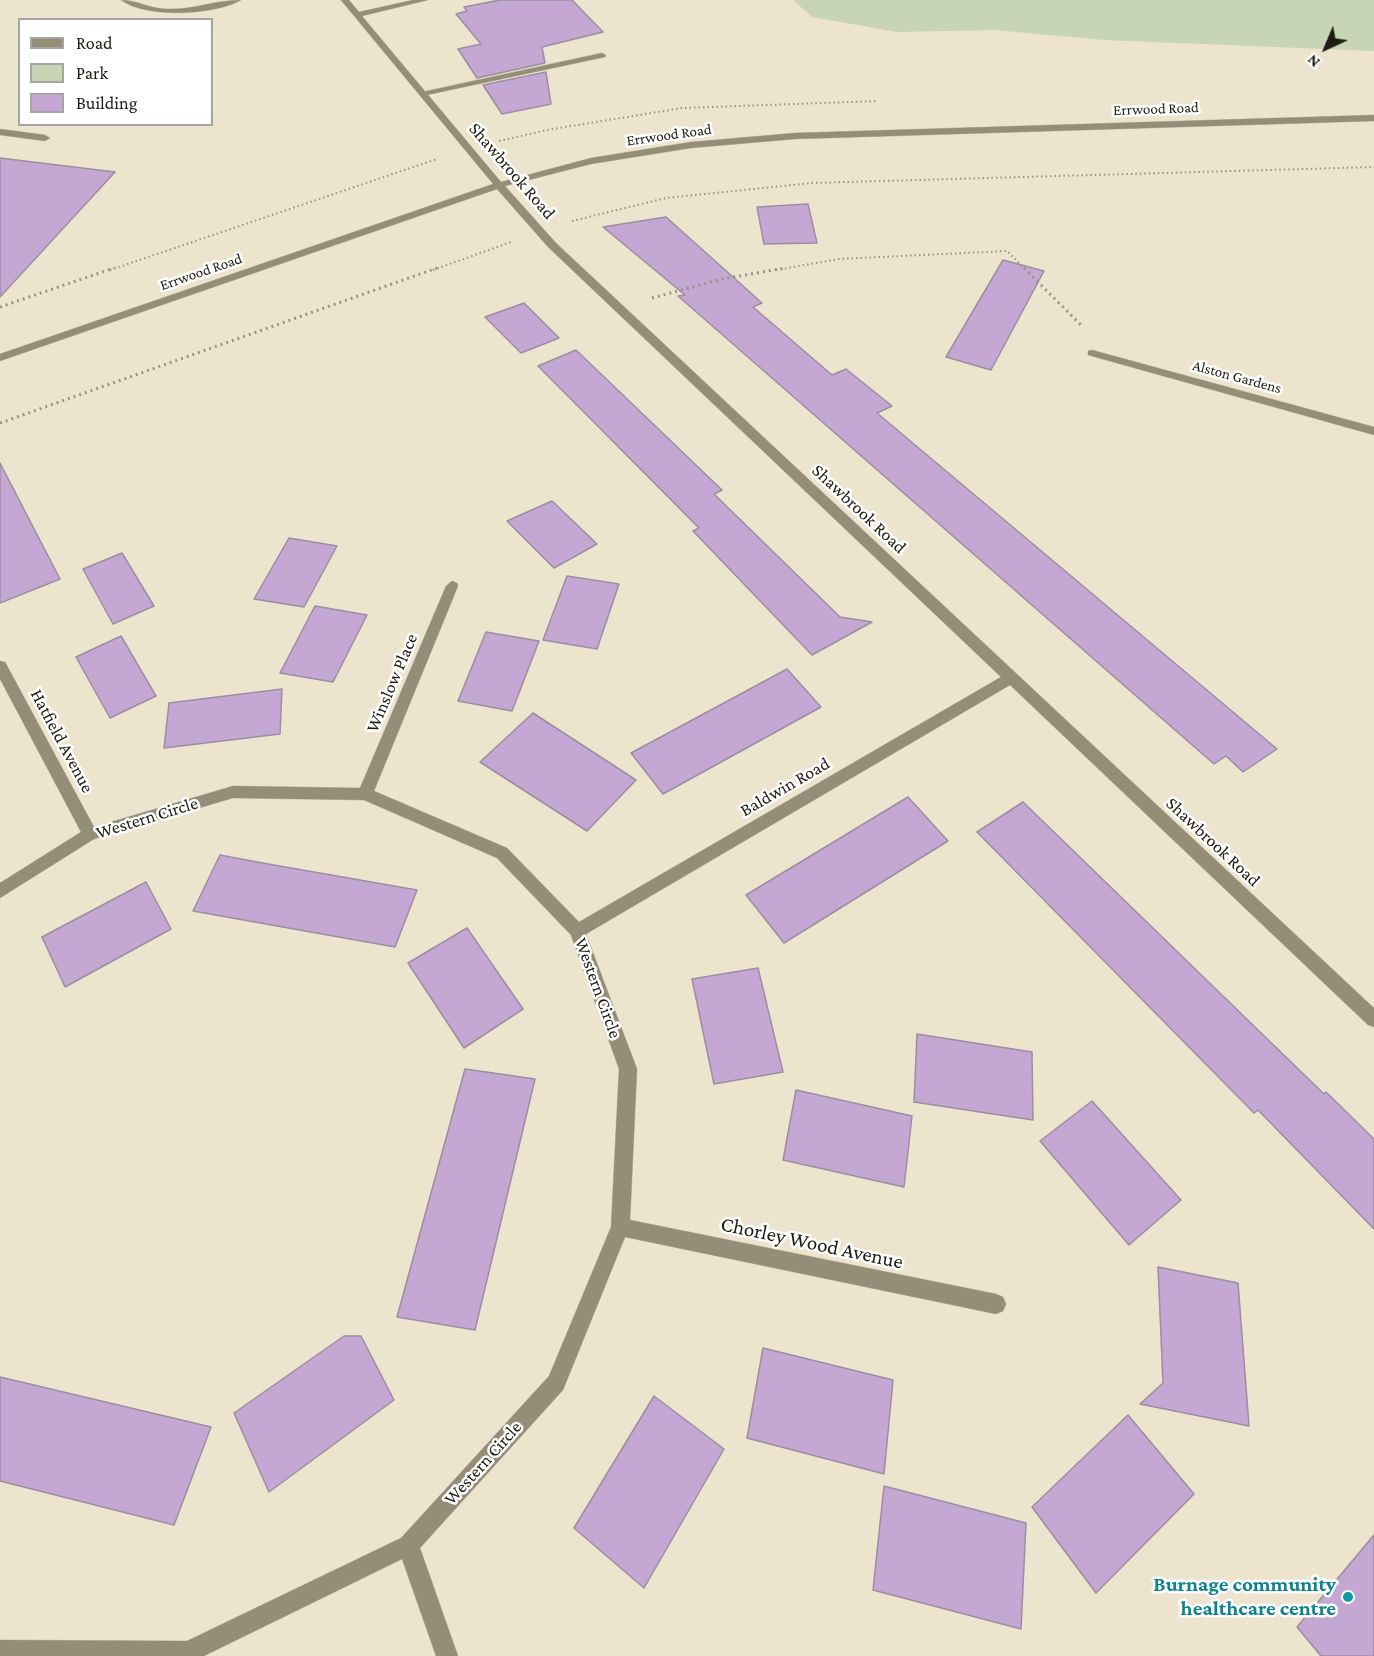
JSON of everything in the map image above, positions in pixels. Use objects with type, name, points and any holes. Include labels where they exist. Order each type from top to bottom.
[{"type":"street","points":[[125,0],[149,11],[167,12],[237,0]]},
{"type":"street","name":"Shawbrook Road","points":[[345,0],[500,185],[541,231],[616,307],[1371,1011]]},
{"type":"street","points":[[356,15],[424,0]]},
{"type":"street","points":[[422,93],[602,55]]},
{"type":"street","name":"Errwood Road","points":[[0,358],[500,185],[591,161],[692,145],[795,136],[1374,118]]},
{"type":"street","points":[[0,132],[45,138]]},
{"type":"street","name":"Alston Gardens","points":[[1092,353],[1374,430]]},
{"type":"street","name":"Winslow Place","points":[[365,794],[452,586]]},
{"type":"street","name":"Hatfield Avenue","points":[[0,666],[90,834]]},
{"type":"street","name":"Baldwin Road","points":[[577,931],[1012,677]]},
{"type":"street","name":"Western Circle","points":[[0,891],[90,834],[233,792],[365,794],[502,853],[577,931],[628,1070],[620,1227],[556,1383],[408,1545],[189,1652],[2,1653]]},
{"type":"street","name":"Chorley Wood Avenue","points":[[620,1227],[996,1304]]},
{"type":"street","points":[[408,1545],[447,1656]]},
{"type":"path","points":[[0,423],[605,210],[697,194],[801,183],[1374,167]]},
{"type":"path","points":[[616,307],[722,279],[839,259],[1007,251],[1089,333],[1092,353]]},
{"type":"green space","points":[[793,0],[1374,0],[1374,51],[1104,40],[994,30],[897,32],[812,17]]},
{"type":"building","points":[[500,0],[572,0],[603,32],[542,47],[545,63],[477,78],[458,49],[481,44],[456,14],[467,11],[464,7]]},
{"type":"building","points":[[546,72],[551,104],[502,114],[483,85]]},
{"type":"building","points":[[0,158],[115,172],[0,297]]},
{"type":"building","points":[[808,204],[817,243],[764,244],[757,207]]},
{"type":"building","points":[[666,217],[762,303],[753,307],[832,375],[846,369],[892,406],[877,413],[1277,749],[1243,772],[1226,756],[1214,764],[678,296],[685,295],[603,227]]},
{"type":"building","points":[[1003,260],[1044,271],[991,370],[946,357]]},
{"type":"building","points":[[524,303],[559,338],[521,353],[485,317]]},
{"type":"building","points":[[576,350],[722,490],[714,494],[840,617],[872,622],[812,655],[693,531],[699,528],[538,366]]},
{"type":"building","points":[[0,463],[60,579],[0,603]]},
{"type":"building","points":[[552,501],[597,544],[554,568],[507,521]]},
{"type":"building","points":[[289,538],[337,546],[304,607],[254,599]]},
{"type":"building","points":[[122,553],[154,606],[113,624],[83,569]]},
{"type":"building","points":[[567,576],[619,584],[597,649],[543,640]]},
{"type":"building","points":[[315,606],[367,615],[333,682],[280,673]]},
{"type":"building","points":[[486,632],[539,641],[512,711],[458,701]]},
{"type":"building","points":[[121,636],[156,696],[110,718],[76,657]]},
{"type":"building","points":[[787,669],[821,707],[663,794],[631,753]]},
{"type":"building","points":[[282,689],[280,734],[164,748],[169,703]]},
{"type":"building","points":[[533,713],[636,780],[587,831],[480,762]]},
{"type":"building","points":[[908,797],[948,841],[784,943],[746,895]]},
{"type":"building","points":[[1023,802],[1324,1094],[1326,1092],[1374,1139],[1374,1229],[1258,1110],[1254,1113],[977,832]]},
{"type":"building","points":[[220,855],[417,890],[395,947],[193,911]]},
{"type":"building","points":[[146,882],[171,929],[65,987],[42,937]]},
{"type":"building","points":[[467,928],[523,1009],[464,1048],[408,963]]},
{"type":"building","points":[[758,968],[783,1072],[714,1084],[692,979]]},
{"type":"building","points":[[917,1034],[1032,1052],[1033,1120],[914,1102]]},
{"type":"building","points":[[465,1069],[535,1079],[475,1330],[397,1317]]},
{"type":"building","points":[[796,1090],[912,1116],[904,1187],[783,1160]]},
{"type":"building","points":[[1092,1101],[1181,1200],[1129,1245],[1040,1141]]},
{"type":"building","points":[[1158,1267],[1238,1283],[1249,1426],[1140,1404],[1163,1383]]},
{"type":"building","points":[[344,1336],[361,1336],[394,1400],[269,1492],[234,1413]]},
{"type":"building","points":[[763,1348],[893,1380],[884,1474],[747,1438]]},
{"type":"building","points":[[0,1377],[211,1427],[174,1525],[0,1481]]},
{"type":"building","points":[[654,1396],[724,1449],[644,1588],[574,1528]]},
{"type":"building","points":[[1128,1415],[1194,1494],[1096,1593],[1032,1507]]},
{"type":"building","points":[[884,1486],[1026,1523],[1021,1629],[873,1590]]},
{"type":"building","name":"Burnage community healthcare centre","points":[[1374,1535],[1374,1656],[1321,1656],[1297,1627]]},
{"type":"place","name":"Burnage community healthcare centre","points":[[1348,1597]]}]
